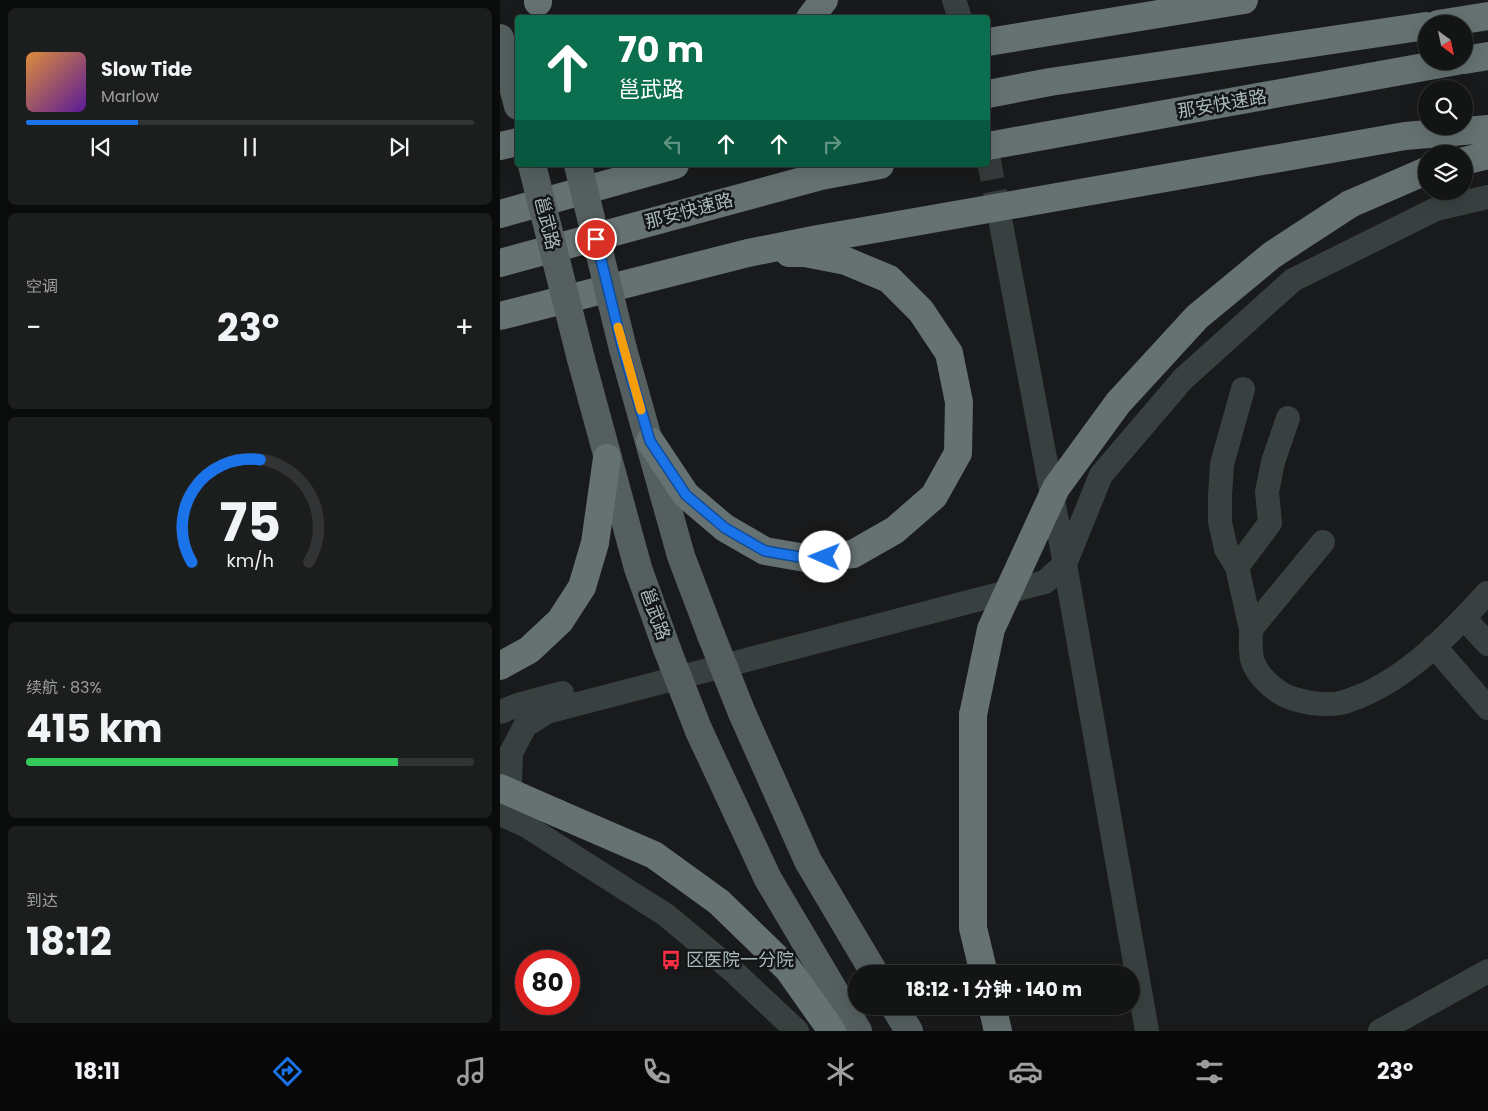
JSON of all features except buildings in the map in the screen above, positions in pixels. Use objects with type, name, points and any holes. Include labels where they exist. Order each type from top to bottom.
[{"type":"highway","points":[[812,15],[824,0]]},
{"type":"highway","points":[[990,42],[1244,0]]},
{"type":"highway","points":[[1473,18],[1488,16]]},
{"type":"highway","points":[[990,94],[1050,82],[1418,27]]},
{"type":"highway","points":[[1473,58],[1488,56]]},
{"type":"highway","name":"那安快速路","points":[[990,146],[1418,68]]},
{"type":"highway","points":[[500,316],[748,253],[916,221],[1405,136],[1488,129]]},
{"type":"highway","points":[[500,146],[515,143]]},
{"type":"highway","points":[[1473,159],[1488,155]]},
{"type":"highway","points":[[500,214],[668,167]]},
{"type":"highway","name":"那安快速路","points":[[500,262],[820,176],[869,167]]},
{"type":"highway","points":[[982,965],[973,928],[973,714],[991,628],[1056,488],[1118,403],[1197,317],[1272,255],[1350,204],[1418,174]]},
{"type":"highway","points":[[650,441],[686,495],[725,528],[765,551],[811,559],[853,554],[895,530],[934,496],[958,453],[959,402],[949,353],[921,311],[889,279],[846,261],[821,256],[804,253],[748,253]]},
{"type":"highway","points":[[500,666],[529,650],[560,621],[582,587],[596,543],[608,458]]},
{"type":"highway","points":[[500,788],[654,855],[719,902],[788,969],[832,1031]]},
{"type":"highway","points":[[994,1015],[998,1031]]},
{"type":"main road","points":[[500,38],[515,95]]},
{"type":"main road","name":"邕武路","points":[[533,167],[581,359],[638,568],[667,649],[699,731],[768,879],[858,1031]]},
{"type":"main road","points":[[578,167],[623,349],[681,556],[742,713],[808,861],[870,965]]},
{"type":"main road","points":[[899,1015],[909,1031]]},
{"type":"street","points":[[954,0],[959,15]]},
{"type":"street","points":[[525,825],[510,783],[511,752],[524,726],[547,712],[1045,582],[1065,564],[1101,475],[1183,379],[1293,280],[1436,208],[1488,197]]},
{"type":"street","points":[[1001,224],[1065,564],[1147,1031]]},
{"type":"street","points":[[1243,389],[1222,464],[1220,522],[1226,549],[1237,567],[1251,629],[1252,660],[1263,679],[1283,695],[1308,703],[1340,703],[1377,689],[1408,668],[1464,618],[1486,593],[1488,594]]},
{"type":"street","points":[[1237,567],[1270,523],[1267,492],[1273,462],[1288,418]]},
{"type":"street","points":[[1251,629],[1323,542]]},
{"type":"street","points":[[500,712],[530,702],[1036,568],[1065,564]]},
{"type":"street","points":[[1464,618],[1488,644]]},
{"type":"street","points":[[1434,646],[1488,708]]},
{"type":"street","points":[[500,814],[525,825],[666,915],[732,970],[797,1031]]},
{"type":"street","points":[[1380,1031],[1488,972]]},
{"type":"tunnel","points":[[990,166],[1001,224]]},
{"type":"slow traffic","points":[[618,327],[641,410]]},
{"type":"place","name":"区医院一分院","points":[[671,960]]},
{"type":"route","points":[[596,239],[623,349],[650,441],[686,495],[725,528],[765,551],[811,559],[825,557]]}]
